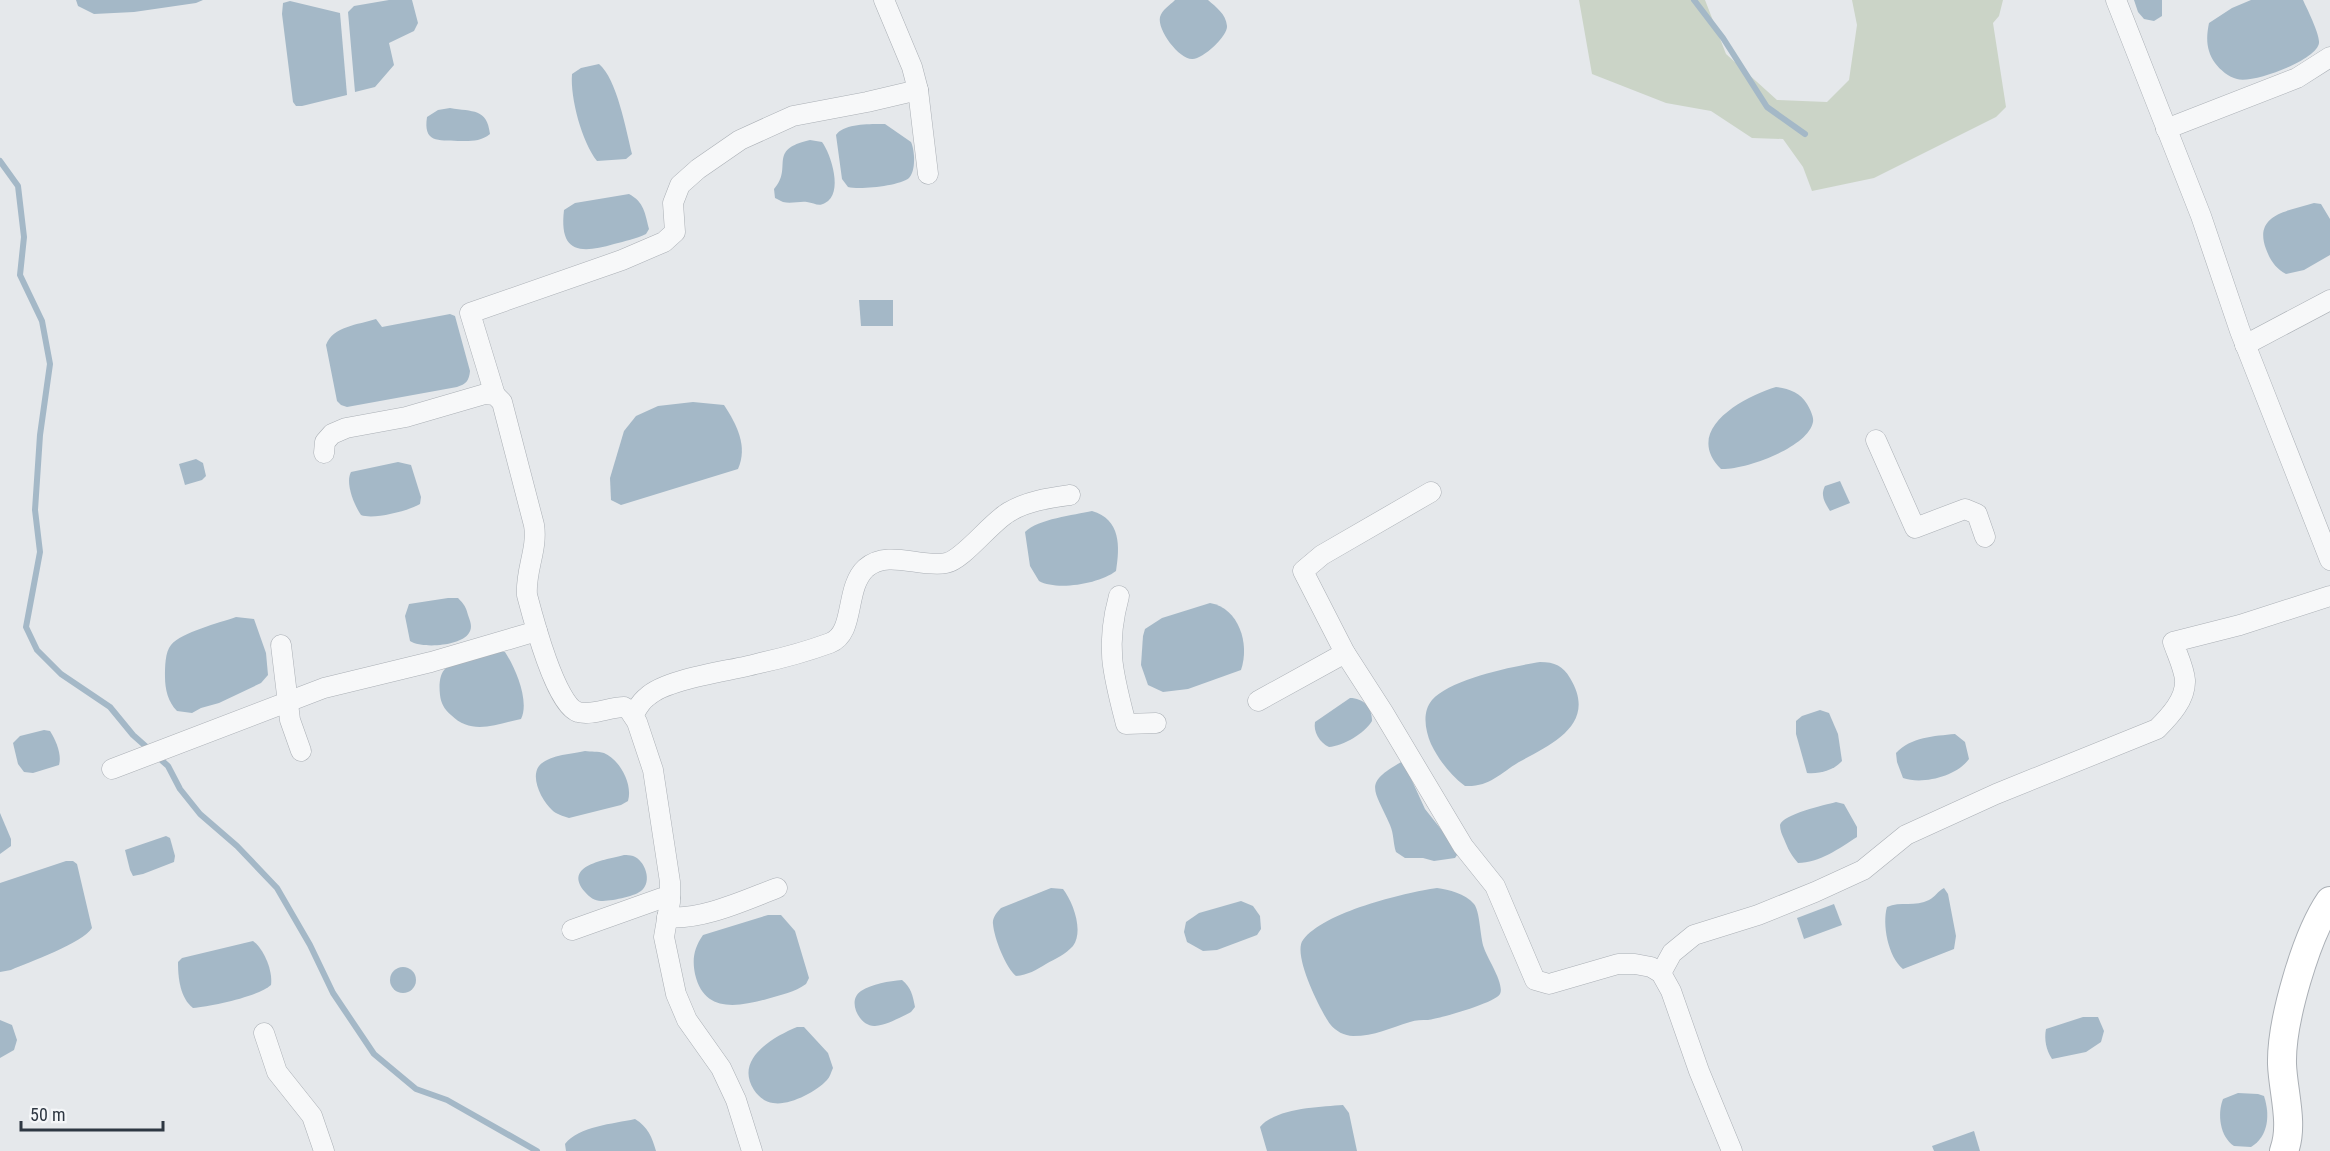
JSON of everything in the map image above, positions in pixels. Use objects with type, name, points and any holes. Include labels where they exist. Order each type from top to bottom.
[{"type":"main road","points":[[2284,1151],[2289,1134],[2282,1062],[2284,1024],[2308,949],[2323,911],[2330,901]]},
{"type":"street","points":[[884,0],[912,67],[918,90],[928,174]]},
{"type":"street","points":[[2116,0],[2201,216],[2245,345],[2330,560]]},
{"type":"street","points":[[2166,129],[2297,78],[2330,57]]},
{"type":"street","points":[[752,1151],[736,1100],[721,1068],[687,1020],[676,994],[664,937],[670,882],[666,844],[653,770],[644,739],[633,715],[624,708],[579,713],[568,705],[555,682],[537,631],[526,587],[536,538],[534,525],[502,402],[495,395],[470,313],[622,260],[664,242],[675,232],[673,203],[680,185],[698,169],[740,140],[793,116],[918,90]]},
{"type":"street","points":[[2245,345],[2330,300]]},
{"type":"street","points":[[324,453],[325,442],[332,434],[346,428],[406,417],[485,394],[495,395]]},
{"type":"street","points":[[1876,440],[1915,528],[1965,509],[1977,514],[1985,537]]},
{"type":"street","points":[[1431,492],[1322,555],[1303,571],[1345,653],[1463,846],[1495,886],[1535,980],[1549,984],[1618,964],[1651,967],[1660,973],[1671,991],[1699,1071],[1732,1151]]},
{"type":"street","points":[[633,715],[647,697],[678,682],[760,663],[836,640],[845,630],[854,588],[859,577],[876,562],[886,560],[946,563],[957,558],[1009,511],[1040,499],[1070,495]]},
{"type":"street","points":[[1119,596],[1111,625],[1112,671],[1126,724],[1156,723]]},
{"type":"street","points":[[1660,973],[1672,954],[1694,935],[1758,915],[1815,892],[1863,870],[1906,835],[1996,794],[2157,729],[2170,717],[2180,700],[2185,680],[2173,642],[2240,626],[2330,596]]},
{"type":"street","points":[[112,769],[324,688],[431,662],[537,631]]},
{"type":"street","points":[[281,645],[290,720],[301,751]]},
{"type":"street","points":[[1258,701],[1345,653]]},
{"type":"street","points":[[572,930],[662,898],[678,918],[718,909],[777,888]]},
{"type":"street","points":[[264,1033],[277,1072],[312,1116],[324,1151]]},
{"type":"shaded area","points":[[1579,0],[1705,0],[1726,54],[1777,100],[1827,102],[1849,80],[1857,25],[1852,0],[2003,0],[1999,16],[1993,23],[2006,107],[1996,117],[1874,178],[1812,191],[1803,167],[1783,139],[1752,138],[1711,111],[1666,103],[1592,74]]},
{"type":"water","points":[[76,0],[203,0],[134,12],[94,14],[78,6]]},
{"type":"water","points":[[389,0],[412,0],[418,23],[414,31],[389,43],[394,65],[375,87],[355,92],[348,12],[354,6]]},
{"type":"water","points":[[1175,0],[1208,0],[1225,18],[1227,26],[1223,36],[1202,56],[1187,58],[1175,49],[1165,36],[1160,17]]},
{"type":"water","points":[[2134,0],[2162,0],[2162,16],[2154,21],[2144,19],[2138,12]]},
{"type":"water","points":[[2251,0],[2303,0],[2317,34],[2319,43],[2316,50],[2296,63],[2256,78],[2237,79],[2225,73],[2215,63],[2208,49],[2209,23],[2232,8]]},
{"type":"water","points":[[290,1],[340,13],[347,95],[302,106],[296,106],[293,102],[282,14],[283,3]]},
{"type":"water","points":[[599,64],[611,81],[620,106],[632,154],[626,159],[597,161],[586,143],[578,119],[572,74],[581,68]]},
{"type":"water","points":[[450,108],[482,115],[490,134],[479,140],[471,141],[438,140],[430,136],[427,132],[427,117],[438,110]]},
{"type":"water","points":[[885,124],[911,142],[914,161],[911,175],[904,181],[879,187],[848,187],[842,179],[836,135],[851,126]]},
{"type":"water","points":[[810,140],[822,142],[829,155],[835,183],[831,198],[819,205],[782,202],[775,198],[774,189],[782,173],[785,154],[797,144]]},
{"type":"water","points":[[629,194],[643,208],[649,229],[646,234],[591,249],[574,247],[569,242],[563,224],[564,210],[575,203]]},
{"type":"water","points":[[2314,203],[2321,204],[2330,219],[2330,255],[2304,270],[2286,274],[2271,260],[2263,237],[2264,228],[2275,216]]},
{"type":"water","points":[[859,300],[893,300],[893,326],[861,326]]},
{"type":"water","points":[[450,314],[455,316],[470,371],[465,383],[457,387],[347,407],[337,401],[326,345],[334,334],[347,327],[376,319],[382,327]]},
{"type":"water","points":[[1776,387],[1794,392],[1804,400],[1813,418],[1809,432],[1788,449],[1774,456],[1744,466],[1721,469],[1711,455],[1708,441],[1721,417],[1748,399]]},
{"type":"water","points":[[693,402],[724,405],[740,436],[742,452],[738,469],[621,505],[611,500],[610,478],[624,431],[636,416],[658,406]]},
{"type":"water","points":[[196,459],[203,463],[206,476],[202,480],[185,485],[179,464]]},
{"type":"water","points":[[398,462],[411,465],[421,497],[420,504],[390,514],[361,515],[350,488],[351,472]]},
{"type":"water","points":[[1840,481],[1850,503],[1830,511],[1824,499],[1825,486]]},
{"type":"water","points":[[1092,511],[1109,520],[1113,527],[1118,544],[1116,571],[1109,576],[1078,585],[1056,585],[1039,581],[1030,566],[1025,532],[1047,521]]},
{"type":"water","points":[[458,598],[464,606],[471,624],[469,633],[458,641],[441,645],[423,645],[410,641],[405,616],[409,604]]},
{"type":"water","points":[[1210,603],[1228,612],[1240,629],[1244,649],[1241,670],[1188,689],[1163,692],[1148,685],[1141,665],[1145,629],[1162,618]]},
{"type":"water","points":[[236,617],[254,619],[266,653],[268,675],[261,683],[219,703],[192,713],[177,711],[169,699],[166,686],[165,664],[169,648],[183,636]]},
{"type":"water","points":[[495,652],[505,652],[517,675],[524,703],[521,719],[484,727],[467,725],[451,715],[443,706],[440,698],[442,673],[456,663]]},
{"type":"water","points":[[1540,662],[1558,666],[1570,678],[1577,694],[1578,708],[1575,720],[1557,740],[1494,779],[1474,786],[1465,786],[1445,767],[1431,744],[1426,721],[1427,710],[1432,700],[1467,680],[1499,670]]},
{"type":"water","points":[[1350,698],[1366,704],[1372,721],[1353,738],[1329,747],[1318,737],[1315,722]]},
{"type":"water","points":[[1820,710],[1829,713],[1838,734],[1842,761],[1826,771],[1807,773],[1796,734],[1796,721],[1802,716]]},
{"type":"water","points":[[44,730],[50,731],[56,743],[60,757],[59,765],[33,773],[24,772],[18,764],[13,743],[20,736]]},
{"type":"water","points":[[1955,734],[1965,742],[1969,759],[1964,765],[1939,778],[1930,780],[1903,778],[1896,753],[1916,740]]},
{"type":"water","points":[[585,751],[604,753],[615,761],[627,780],[628,801],[621,805],[569,818],[554,811],[544,801],[538,789],[537,771],[539,766],[548,759]]},
{"type":"water","points":[[1403,761],[1425,809],[1459,852],[1455,858],[1434,861],[1423,858],[1405,858],[1396,852],[1391,828],[1375,788],[1381,776]]},
{"type":"water","points":[[1836,802],[1844,804],[1857,827],[1857,837],[1821,858],[1798,863],[1787,846],[1780,825],[1788,817]]},
{"type":"water","points":[[0,813],[11,839],[11,846],[0,854]]},
{"type":"water","points":[[166,836],[170,838],[175,856],[174,862],[133,876],[125,850]]},
{"type":"water","points":[[624,855],[637,858],[644,866],[647,877],[645,887],[633,895],[610,900],[599,901],[588,896],[579,883],[582,870],[589,865]]},
{"type":"water","points":[[66,861],[73,861],[77,864],[92,928],[87,934],[67,946],[11,970],[0,972],[0,883]]},
{"type":"water","points":[[1051,888],[1063,889],[1070,901],[1076,917],[1076,940],[1073,946],[1060,956],[1032,972],[1016,976],[1008,966],[998,944],[994,930],[994,917],[1001,908]]},
{"type":"water","points":[[1437,888],[1462,895],[1476,907],[1484,948],[1500,984],[1500,994],[1488,1002],[1467,1010],[1435,1019],[1412,1021],[1375,1033],[1353,1036],[1337,1031],[1332,1027],[1314,995],[1304,969],[1301,957],[1303,940],[1313,930],[1328,921],[1365,905]]},
{"type":"water","points":[[1944,888],[1948,894],[1956,936],[1954,949],[1903,969],[1893,957],[1890,949],[1885,922],[1887,907],[1924,902]]},
{"type":"water","points":[[1241,901],[1253,906],[1260,916],[1261,929],[1257,935],[1217,950],[1203,951],[1187,942],[1184,932],[1186,922],[1199,913]]},
{"type":"water","points":[[1834,904],[1842,925],[1804,939],[1797,918]]},
{"type":"water","points":[[768,915],[781,915],[795,931],[809,978],[806,984],[788,993],[744,1004],[723,1004],[714,1001],[699,987],[695,974],[694,954],[703,935]]},
{"type":"water","points":[[253,941],[261,949],[267,961],[271,973],[271,985],[245,997],[193,1008],[185,999],[179,981],[178,962],[182,958]]},
{"type":"water","points":[[403,967],[412,971],[416,980],[412,989],[403,993],[394,989],[390,980],[394,971]]},
{"type":"water","points":[[902,980],[912,995],[915,1007],[911,1012],[875,1026],[869,1025],[860,1018],[855,1001],[861,991],[886,982]]},
{"type":"water","points":[[2083,1017],[2098,1017],[2104,1031],[2101,1042],[2086,1052],[2052,1059],[2046,1044],[2046,1029]]},
{"type":"water","points":[[0,1020],[12,1025],[17,1040],[14,1050],[0,1058]]},
{"type":"water","points":[[797,1027],[804,1027],[828,1053],[833,1068],[822,1085],[802,1097],[779,1103],[767,1101],[754,1090],[749,1079],[752,1059],[768,1043]]},
{"type":"water","points":[[2238,1093],[2264,1096],[2266,1103],[2265,1131],[2251,1147],[2234,1146],[2229,1142],[2221,1125],[2220,1111],[2223,1099]]},
{"type":"water","points":[[1343,1105],[1349,1113],[1357,1151],[1267,1151],[1260,1127],[1267,1121],[1287,1112]]},
{"type":"water","points":[[635,1119],[649,1133],[656,1151],[566,1151],[565,1144],[579,1133]]},
{"type":"water","points":[[1974,1131],[1980,1151],[1934,1151],[1932,1146]]},
{"type":"waterway","points":[[1694,0],[1723,38],[1767,107],[1805,134]]},
{"type":"waterway","points":[[0,161],[18,186],[24,237],[20,275],[42,321],[50,364],[40,435],[35,510],[40,552],[26,627],[37,650],[61,674],[110,707],[133,735],[168,766],[180,789],[200,814],[237,846],[277,888],[310,945],[333,993],[374,1054],[416,1089],[447,1100],[537,1151]]}]
